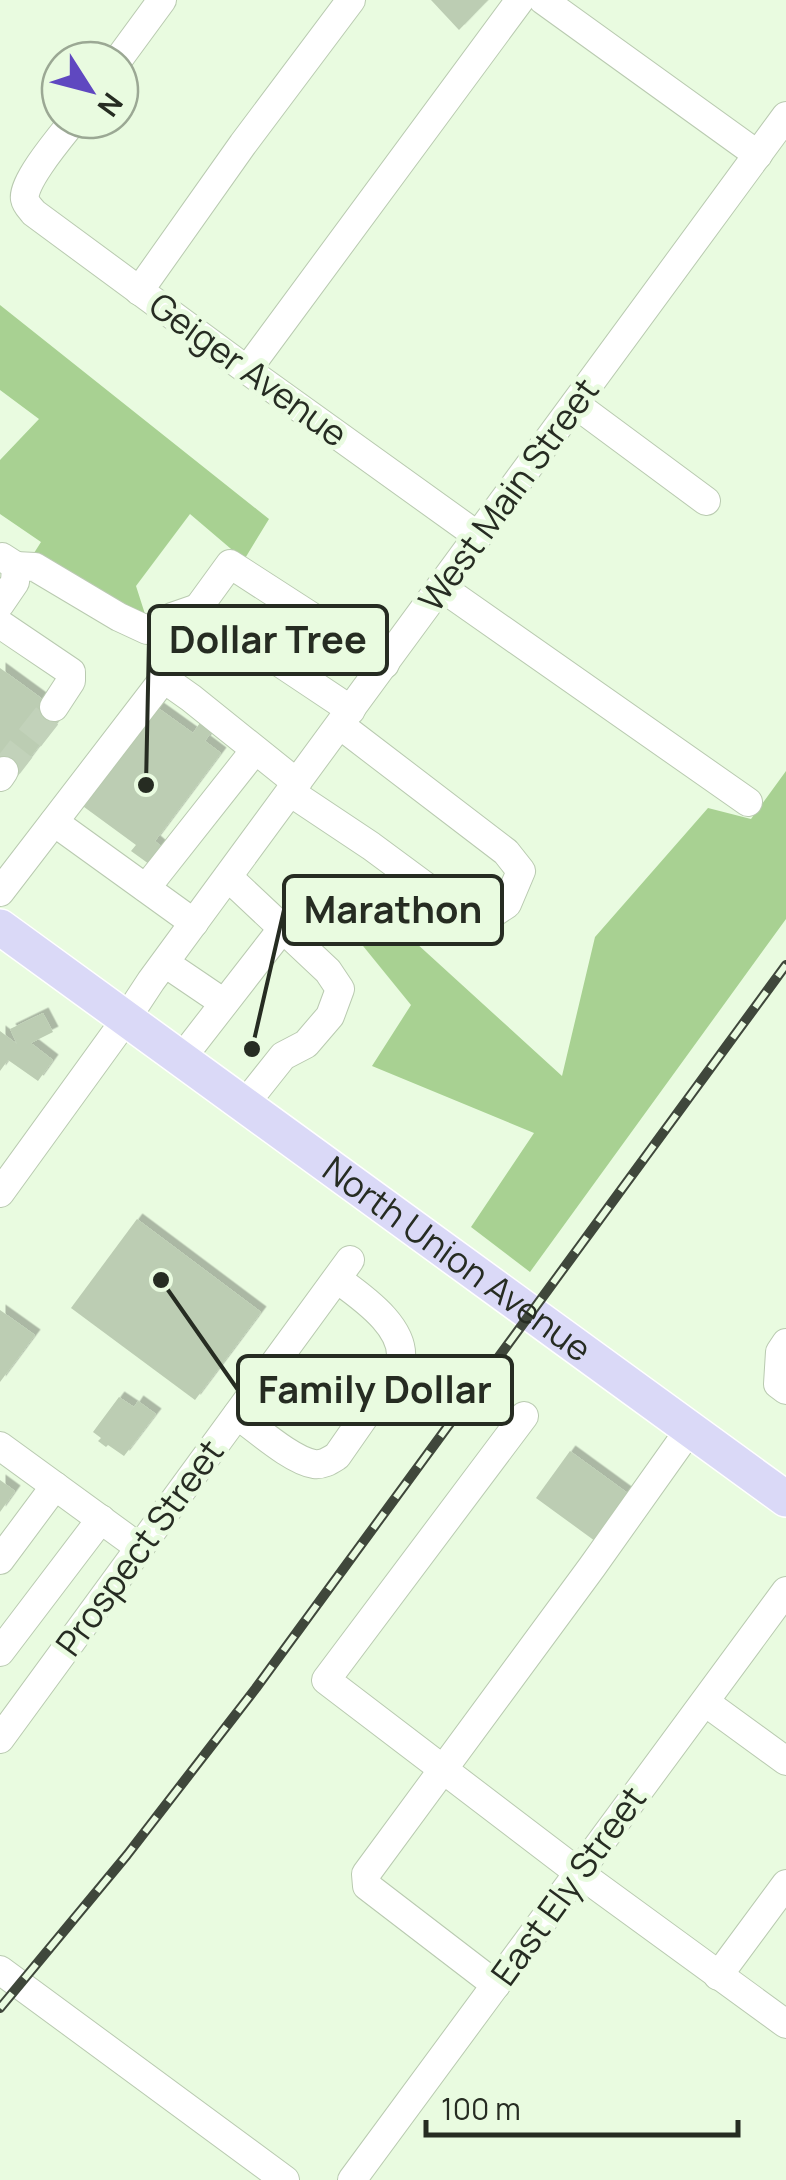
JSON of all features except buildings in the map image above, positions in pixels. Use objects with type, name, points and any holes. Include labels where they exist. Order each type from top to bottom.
[{"type":"main road","name":"North Union Avenue","points":[[4,937],[126,1019],[786,1499]]},
{"type":"street","points":[[133,40],[162,0]]},
{"type":"street","points":[[139,290],[351,0]]},
{"type":"street","points":[[246,370],[520,0]]},
{"type":"street","points":[[543,0],[758,155]]},
{"type":"street","name":"West Main Street","points":[[2,1185],[786,116]]},
{"type":"street","name":"Geiger Avenue","points":[[59,140],[25,192],[24,198],[34,213],[478,536]]},
{"type":"street","points":[[575,404],[706,501]]},
{"type":"street","points":[[0,604],[14,582],[8,561],[36,567],[147,630],[198,608],[230,564],[385,664]]},
{"type":"street","points":[[440,587],[748,802]]},
{"type":"street","points":[[0,892],[162,681],[167,681],[255,750],[294,787],[463,914],[486,918],[507,904],[522,871],[506,852],[403,773],[345,717],[198,608]]},
{"type":"street","points":[[0,624],[71,672],[71,682],[54,707]]},
{"type":"street","points":[[146,888],[255,750]]},
{"type":"street","points":[[54,822],[194,923]]},
{"type":"street","points":[[228,878],[328,972],[340,989],[330,1016],[306,1044],[282,1056],[244,1105]]},
{"type":"street","points":[[180,1059],[282,928]]},
{"type":"street","points":[[165,962],[224,1003]]},
{"type":"street","name":"Prospect Street","points":[[0,1738],[343,1269],[378,1310],[402,1345],[403,1356],[400,1367],[337,1456],[325,1464],[312,1464],[237,1415]]},
{"type":"street","points":[[786,1343],[780,1352],[778,1384],[786,1390]]},
{"type":"street","points":[[524,1416],[326,1680],[579,1873],[786,2024]]},
{"type":"street","points":[[496,1986],[368,1886],[366,1874],[690,1429]]},
{"type":"street","points":[[0,1446],[140,1548]]},
{"type":"street","points":[[0,1560],[55,1486]]},
{"type":"street","points":[[0,1652],[100,1519]]},
{"type":"street","name":"East Ely Street","points":[[352,2180],[786,1590]]},
{"type":"street","points":[[705,1702],[786,1762]]},
{"type":"street","points":[[718,1976],[786,1884]]},
{"type":"street","points":[[0,1970],[285,2180]]},
{"type":"green space","points":[[0,305],[269,519],[244,560],[190,514],[136,586],[145,614],[29,561],[41,542],[0,514],[0,460],[39,419],[0,390]]},
{"type":"green space","points":[[786,771],[786,919],[530,1272],[471,1227],[534,1133],[372,1066],[411,1005],[359,941],[370,901],[562,1076],[595,937],[708,808],[751,819]]},
{"type":"tunnel","points":[[4,771],[54,707]]},
{"type":"railway","points":[[0,2008],[127,1855],[256,1688],[786,965]]},
{"type":"place","name":"Dollar Tree","points":[[146,785]]},
{"type":"place","name":"Marathon","points":[[252,1049]]},
{"type":"place","name":"Family Dollar","points":[[161,1280]]}]
